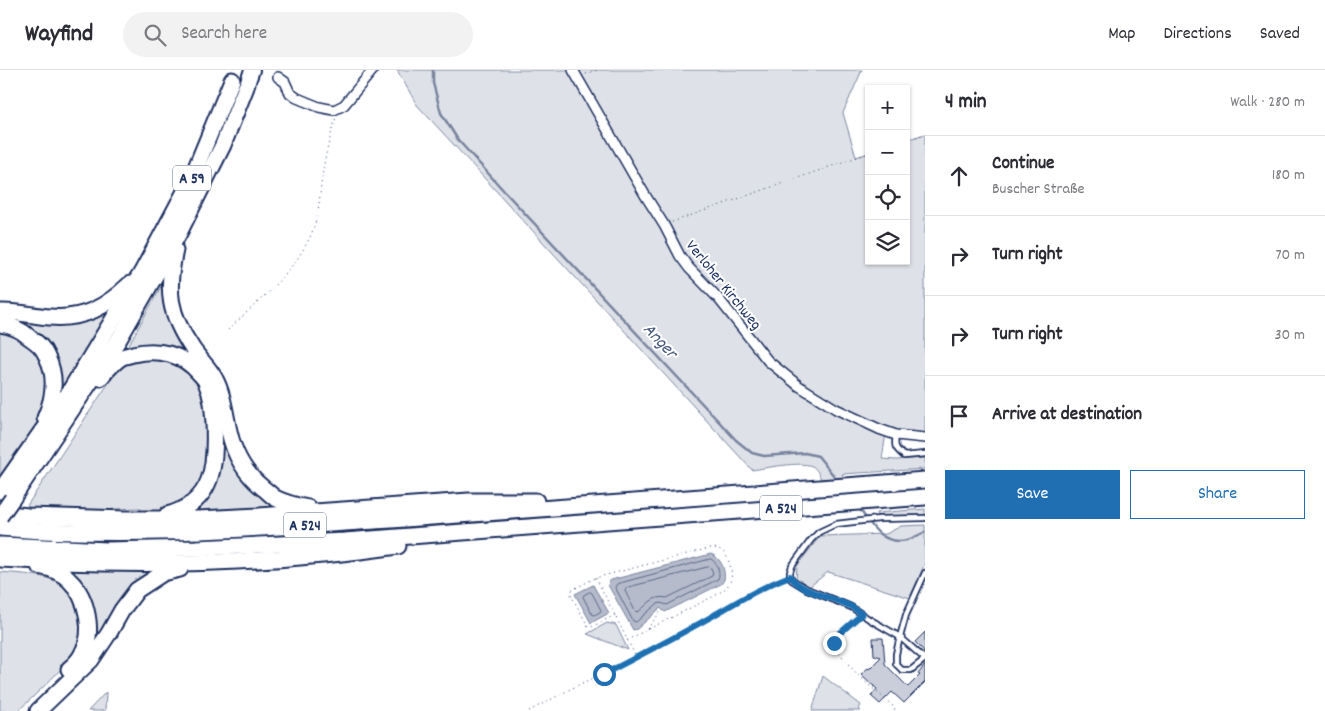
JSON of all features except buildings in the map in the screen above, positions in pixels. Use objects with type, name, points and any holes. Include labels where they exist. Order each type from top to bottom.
[{"type":"highway","points":[[238,79],[252,70]]},
{"type":"highway","name":"A 59","points":[[6,495],[73,407],[120,339],[179,233],[223,145],[238,79]]},
{"type":"highway","name":"A 59","points":[[0,515],[6,495],[36,439],[72,386],[142,272],[190,182],[238,79]]},
{"type":"highway","points":[[179,233],[171,270],[170,293],[173,313],[180,330],[193,350],[216,379],[233,448],[243,468],[255,482],[275,498],[308,508],[337,510]]},
{"type":"highway","points":[[0,312],[68,317],[90,312],[118,295],[142,272]]},
{"type":"highway","points":[[0,324],[23,332],[33,340],[42,348],[52,366],[54,379],[52,396],[48,413],[36,439]]},
{"type":"highway","points":[[73,407],[123,357],[146,351],[163,352],[181,357],[194,367],[206,381],[212,401],[215,444],[213,470],[206,489],[193,503],[180,512],[126,519]]},
{"type":"highway","name":"A 524","points":[[0,528],[105,533],[197,531],[486,513],[925,480]]},
{"type":"highway","name":"A 524","points":[[1,554],[346,541],[925,497]]},
{"type":"highway","points":[[0,515],[198,519],[477,501],[511,500],[610,503]]},
{"type":"highway","points":[[1,554],[115,564],[208,563],[389,548],[432,542],[491,530]]},
{"type":"highway","points":[[1,554],[51,568],[70,580],[82,598],[89,619],[88,638],[83,654],[26,711]]},
{"type":"highway","points":[[38,711],[91,660],[122,610],[138,590],[163,573],[208,563]]},
{"type":"street","points":[[278,77],[285,82],[290,93],[298,98],[331,110],[344,105],[373,70]]},
{"type":"street","name":"Verloher Kirchweg","points":[[576,74],[680,256],[718,298],[768,361],[799,386],[836,409],[878,429],[896,434],[925,438]]},
{"type":"lane","points":[[896,434],[894,444],[896,449],[904,456],[925,454]]},
{"type":"lane","points":[[925,518],[836,524],[819,532],[811,540],[792,566],[790,576],[792,580],[807,589],[851,607],[900,636],[924,659],[911,670],[902,670],[896,664],[896,654],[900,636],[906,615],[925,573]]},
{"type":"path","points":[[576,74],[597,70]]},
{"type":"path","points":[[228,330],[274,286],[306,244],[318,213],[324,164],[337,109]]},
{"type":"path","points":[[910,139],[925,134]]},
{"type":"path","points":[[664,225],[865,154]]},
{"type":"path","points":[[615,615],[591,627],[588,626],[571,595],[572,590],[595,578],[710,548],[717,548],[724,552],[728,559],[732,574],[730,582],[725,589],[627,640]]},
{"type":"path","points":[[529,711],[582,683],[636,658],[755,591],[790,576]]},
{"type":"path","points":[[595,578],[636,658]]},
{"type":"path","points":[[647,630],[662,610]]},
{"type":"path","points":[[862,614],[840,633],[834,643],[840,655],[894,707],[895,711]]},
{"type":"shaded area","points":[[397,70],[572,70],[679,256],[780,374],[886,433],[882,459],[925,458],[925,469],[842,474],[844,478],[821,479],[819,473],[812,466],[800,464],[752,470],[417,105]]},
{"type":"shaded area","points":[[583,70],[862,70],[843,113],[856,157],[865,154],[865,265],[910,265],[910,139],[925,134],[925,436],[901,433],[869,425],[780,371],[689,267],[667,221],[664,220],[576,73]]},
{"type":"shaded area","points":[[168,274],[200,362],[123,355]]},
{"type":"shaded area","points":[[115,304],[60,390],[61,374],[54,356],[5,320]]},
{"type":"shaded area","points":[[0,328],[5,328],[39,350],[49,368],[45,412],[0,475]]},
{"type":"shaded area","points":[[166,356],[193,371],[209,403],[210,469],[191,500],[164,512],[141,513],[140,508],[114,509],[91,513],[24,510],[114,375],[131,361]]},
{"type":"shaded area","points":[[220,416],[229,450],[288,510],[188,515],[216,482],[222,446]]},
{"type":"shaded area","points":[[925,509],[925,516],[878,517],[876,513]]},
{"type":"shaded area","points":[[925,525],[925,563],[910,598],[828,572],[809,587],[796,580],[797,566],[820,536],[886,534],[901,526]]},
{"type":"shaded area","points":[[61,567],[165,568],[91,654],[91,638]]},
{"type":"shaded area","points":[[0,572],[38,576],[61,584],[77,600],[83,618],[82,640],[74,656],[18,711],[0,711]]},
{"type":"shaded area","points":[[607,623],[616,625],[628,650],[587,634]]},
{"type":"shaded area","points":[[823,676],[861,705],[859,709],[861,711],[812,711]]},
{"type":"shaded area","points":[[106,692],[105,711],[88,711]]},
{"type":"water","points":[[711,554],[718,558],[723,568],[724,580],[721,584],[665,612],[660,608],[637,629],[633,630],[608,585],[611,580]]},
{"type":"water","points":[[593,585],[609,613],[591,623],[575,594]]},
{"type":"waterway","name":"Anger","points":[[433,70],[433,83],[441,113],[458,140],[736,440],[752,453],[764,456],[805,453],[818,456],[838,481]]},
{"type":"waterway","name":"Anger","points":[[858,507],[872,526],[883,537],[890,540],[907,540],[925,532]]},
{"type":"route","points":[[604,674],[667,642],[755,591],[790,576],[797,584],[851,607],[862,614],[840,633],[834,643]]}]
